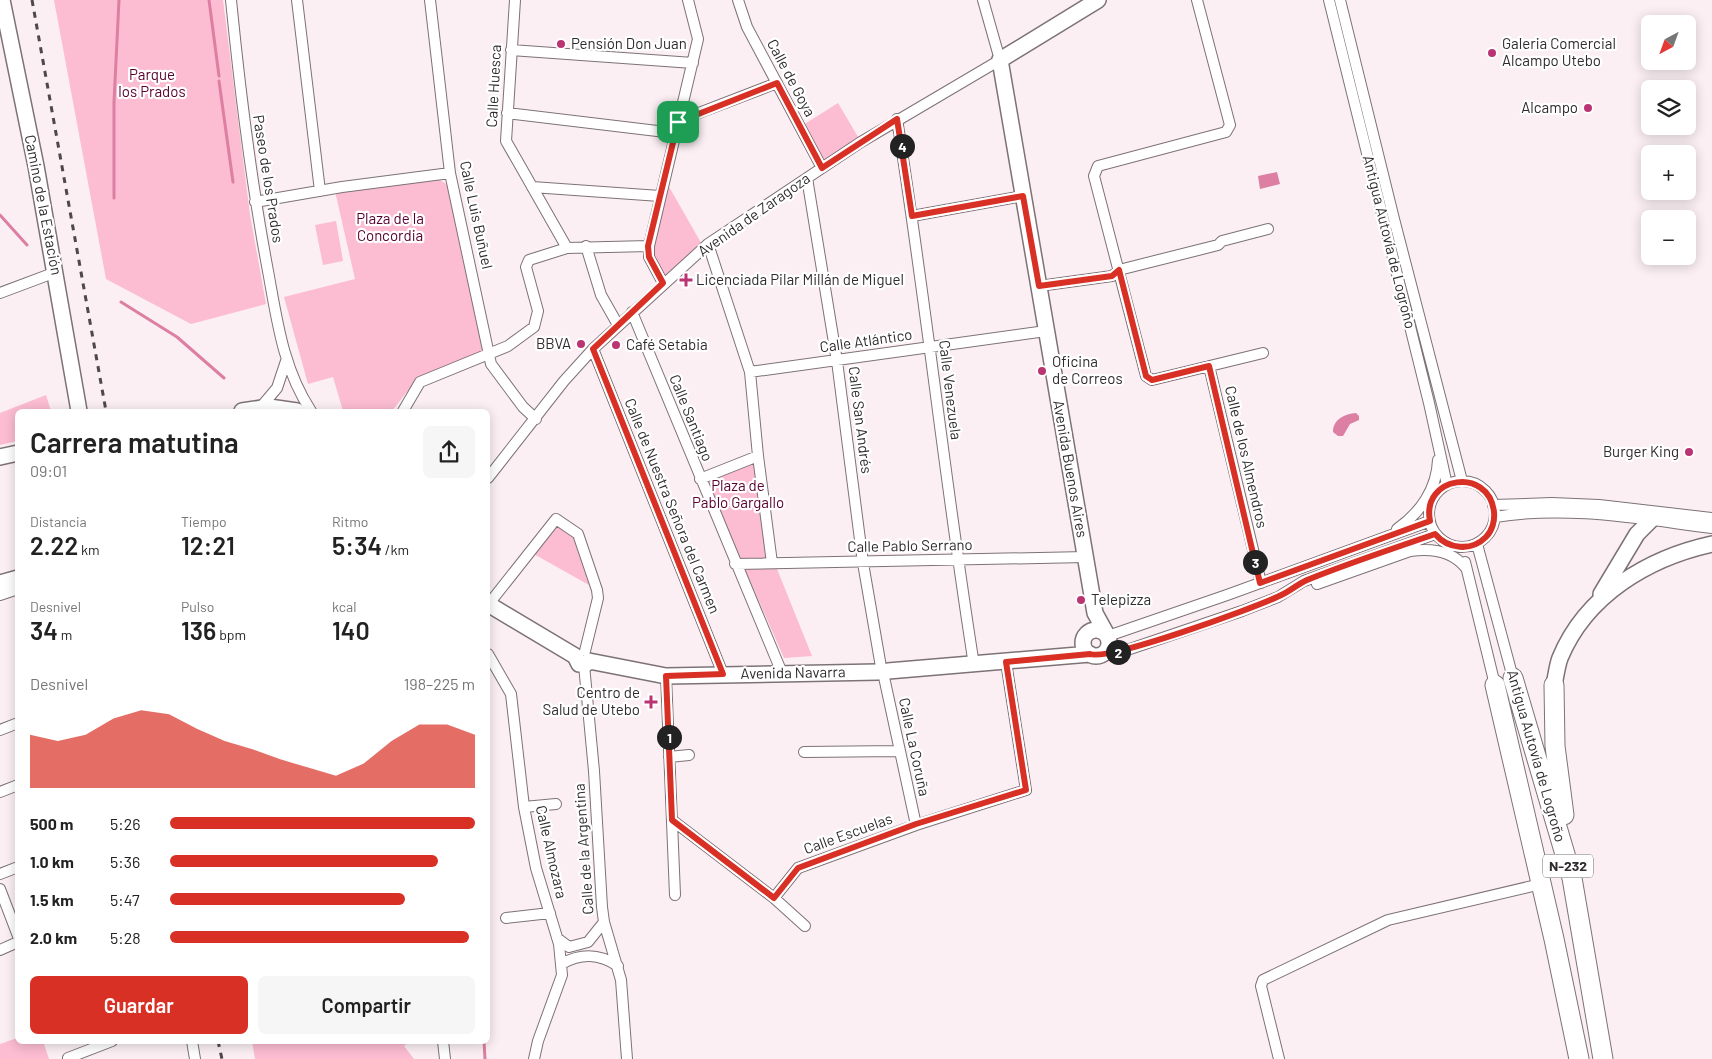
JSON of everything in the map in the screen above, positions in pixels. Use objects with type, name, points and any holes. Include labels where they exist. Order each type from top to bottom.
[{"type":"highway","name":"Antigua Autovía de Logroño","points":[[1513,678],[1572,878],[1603,1059]]},
{"type":"highway","name":"Antigua Autovía de Logroño","points":[[1495,685],[1579,1059]]},
{"type":"highway","points":[[1554,685],[1555,746],[1560,794],[1571,858],[1572,878]]},
{"type":"street","name":"Camino de la Estación","points":[[2,0],[56,272],[80,409]]},
{"type":"street","name":"Paseo de los Prados","points":[[231,0],[238,78],[255,202],[286,360],[297,389],[309,409]]},
{"type":"street","points":[[297,0],[320,191]]},
{"type":"street","name":"Calle Luis Buñuel","points":[[430,0],[450,173],[491,364],[522,407],[536,419]]},
{"type":"street","name":"Calle Huesca","points":[[515,0],[506,113],[506,141],[567,248]]},
{"type":"street","points":[[663,283],[649,257],[648,246],[698,40],[688,0]]},
{"type":"street","name":"Calle de Goya","points":[[738,0],[748,27],[822,168]]},
{"type":"street","points":[[983,0],[1000,60]]},
{"type":"street","name":"Avenida de Zaragoza","points":[[490,476],[564,381],[593,349],[663,283],[708,244],[897,119],[1000,60],[1098,0]]},
{"type":"street","points":[[1197,0],[1230,125],[1226,132],[1098,166],[1094,176],[1146,376],[1152,380],[1263,353]]},
{"type":"street","name":"Antigua Autovía de Logroño","points":[[1329,0],[1429,403],[1447,485]]},
{"type":"street","name":"Antigua Autovía de Logroño","points":[[1340,0],[1462,481]]},
{"type":"street","points":[[511,50],[693,63]]},
{"type":"street","name":"Avenida Buenos Aires","points":[[1000,60],[1095,613],[1107,635]]},
{"type":"street","points":[[678,122],[777,83]]},
{"type":"street","points":[[506,113],[674,133]]},
{"type":"street","name":"Calle Venezuela","points":[[897,119],[930,348],[957,561],[974,665]]},
{"type":"street","points":[[255,202],[450,173]]},
{"type":"street","name":"Calle San Andrés","points":[[807,178],[837,361],[863,563],[883,672]]},
{"type":"street","points":[[532,187],[660,196]]},
{"type":"street","points":[[912,216],[1023,196]]},
{"type":"street","points":[[1039,286],[1112,276],[1119,270],[1268,229]]},
{"type":"street","points":[[708,244],[750,372],[758,456],[772,563]]},
{"type":"street","points":[[404,409],[420,382],[516,342],[531,330],[537,322],[538,311],[526,267],[527,262],[567,248],[586,246],[648,246]]},
{"type":"street","points":[[586,246],[601,295],[618,325]]},
{"type":"street","points":[[0,294],[56,272]]},
{"type":"street","name":"Calle Santiago","points":[[632,312],[735,564],[782,673]]},
{"type":"street","name":"Calle Atlántico","points":[[750,372],[1046,331]]},
{"type":"street","name":"Calle de Nuestra Señora del Carmen","points":[[593,349],[723,674]]},
{"type":"street","points":[[260,408],[276,388],[286,360]]},
{"type":"street","name":"Calle de los Almendros","points":[[1209,366],[1260,583]]},
{"type":"street","points":[[254,409],[285,409]]},
{"type":"street","points":[[1380,539],[1409,521],[1428,496],[1435,478],[1438,447]]},
{"type":"street","points":[[0,457],[15,454]]},
{"type":"street","points":[[700,479],[758,456]]},
{"type":"street","points":[[1462,481],[1482,488],[1494,505],[1495,516],[1489,532],[1477,544],[1462,547],[1445,543],[1435,534],[1430,521],[1430,505],[1434,495],[1447,485],[1462,481]]},
{"type":"street","points":[[1494,505],[1552,503],[1599,505],[1712,518]]},
{"type":"street","points":[[1495,516],[1523,512],[1595,513],[1712,528]]},
{"type":"street","name":"Calle de la Argentina","points":[[490,606],[556,519],[578,534],[598,598],[583,658],[594,771],[604,922],[618,966],[627,1059]]},
{"type":"street","points":[[1554,685],[1560,659],[1637,534],[1651,520]]},
{"type":"street","points":[[1058,658],[1096,629],[1107,635],[1227,595],[1430,521]]},
{"type":"street","points":[[1278,597],[1304,581],[1435,534]]},
{"type":"street","name":"Antigua Autovía de Logroño","points":[[1477,544],[1513,678]]},
{"type":"street","points":[[1592,608],[1608,591],[1656,563],[1712,544]]},
{"type":"street","name":"Antigua Autovía de Logroño","points":[[1462,547],[1495,685]]},
{"type":"street","points":[[1278,597],[1410,551],[1423,549],[1454,556],[1466,568]]},
{"type":"street","name":"Calle Pablo Serrano","points":[[735,564],[863,563],[1086,557]]},
{"type":"street","points":[[0,583],[15,579]]},
{"type":"street","points":[[0,596],[15,590]]},
{"type":"street","name":"Avenida Navarra","points":[[490,608],[583,658],[666,676],[883,672],[1121,652],[1278,597]]},
{"type":"street","name":"Avenida Buenos Aires","points":[[1086,636],[1095,613]]},
{"type":"street","points":[[1086,636],[1083,647],[1097,654],[1109,645],[1107,635]]},
{"type":"street","name":"Calle Almozara","points":[[490,657],[511,694],[524,807],[536,868],[557,938],[561,964],[562,975],[538,1041],[534,1059]]},
{"type":"street","name":"Calle Escuelas","points":[[774,898],[798,868],[916,824],[1026,790],[1006,662]]},
{"type":"street","name":"Calle La Coruña","points":[[883,672],[898,751],[916,824]]},
{"type":"street","points":[[666,676],[675,895]]},
{"type":"street","points":[[0,730],[15,724]]},
{"type":"street","points":[[804,752],[898,751]]},
{"type":"street","points":[[669,757],[689,755]]},
{"type":"street","points":[[0,792],[15,786]]},
{"type":"street","points":[[524,807],[556,804]]},
{"type":"street","points":[[672,820],[774,898],[805,926]]},
{"type":"street","points":[[0,874],[15,868]]},
{"type":"street","points":[[1279,1059],[1261,986],[1263,980],[1388,920],[1541,884]]},
{"type":"street","points":[[0,889],[15,928]]},
{"type":"street","points":[[506,918],[550,913]]},
{"type":"street","points":[[557,938],[569,947],[588,942],[604,922]]},
{"type":"street","points":[[0,950],[15,943]]},
{"type":"street","points":[[561,964],[576,958],[593,955],[603,956],[618,966]]},
{"type":"street","points":[[68,1058],[104,1044]]},
{"type":"street","points":[[192,1044],[195,1059]]},
{"type":"street","points":[[443,1044],[445,1059]]},
{"type":"green space","name":"Parque los Prados","points":[[54,0],[223,0],[250,215],[266,304],[191,324],[106,279]]},
{"type":"green space","points":[[838,103],[861,142],[822,168],[800,127]]},
{"type":"green space","points":[[664,178],[704,248],[663,283],[649,246]]},
{"type":"green space","name":"Plaza de la Concordia","points":[[438,179],[449,188],[485,347],[482,351],[417,379],[394,409],[342,409],[333,377],[308,384],[284,297],[355,279],[335,191]]},
{"type":"green space","points":[[336,221],[343,261],[323,265],[315,225]]},
{"type":"green space","points":[[46,395],[50,409],[15,409],[15,441],[0,445],[0,413]]},
{"type":"green space","name":"Plaza de Pablo Gargallo","points":[[754,462],[777,569],[812,656],[784,658],[707,483]]},
{"type":"green space","points":[[554,524],[573,538],[589,585],[532,553]]},
{"type":"green space","points":[[15,1039],[15,1044],[44,1044],[49,1059],[0,1059],[0,1044]]},
{"type":"green space","points":[[252,1044],[406,1044],[404,1046],[414,1059],[255,1059]]},
{"type":"shaded area","points":[[1277,172],[1280,184],[1260,189],[1258,176]]},
{"type":"shaded area","points":[[1356,413],[1359,416],[1359,420],[1350,424],[1343,436],[1338,436],[1333,432],[1335,424],[1340,418]]},
{"type":"waterway","points":[[114,198],[114,102],[119,0]]},
{"type":"waterway","points":[[209,0],[219,76]]},
{"type":"waterway","points":[[219,81],[233,182]]},
{"type":"waterway","points":[[0,215],[27,245]]},
{"type":"waterway","points":[[121,302],[177,337],[224,378]]},
{"type":"waterway","points":[[484,1044],[485,1059]]},
{"type":"railway","points":[[32,0],[106,409]]},
{"type":"railway","points":[[219,1044],[222,1059]]},
{"type":"place","name":"Pensión Don Juan","points":[[561,44]]},
{"type":"place","name":"Galeria Comercial Alcampo Utebo","points":[[1492,53]]},
{"type":"place","name":"Alcampo","points":[[1588,108]]},
{"type":"place","name":"Licenciada Pilar Millán de Miguel","points":[[686,280]]},
{"type":"place","name":"BBVA","points":[[581,344]]},
{"type":"place","name":"Café Setabia","points":[[616,345]]},
{"type":"place","name":"Oficina de Correos","points":[[1042,371]]},
{"type":"place","name":"Burger King","points":[[1689,452]]},
{"type":"place","name":"Telepizza","points":[[1081,600]]},
{"type":"place","name":"Centro de Salud de Utebo","points":[[651,702]]},
{"type":"route","points":[[777,83],[822,168],[897,119],[912,216],[1023,196],[1039,286],[1112,276],[1119,270],[1146,376],[1152,380],[1209,366],[1260,583],[1430,521],[1430,505],[1434,495],[1451,483],[1462,481],[1482,488],[1494,505],[1495,516],[1492,528],[1486,537],[1477,544],[1466,547],[1455,547],[1445,543],[1435,534],[1304,581],[1278,597],[1242,611],[1121,652],[1104,653],[1099,656],[1090,654],[1006,662],[1026,790],[916,824],[798,868],[774,898],[672,820],[666,676],[723,674],[593,349],[663,283],[649,257],[648,246],[678,122],[777,83]]}]
